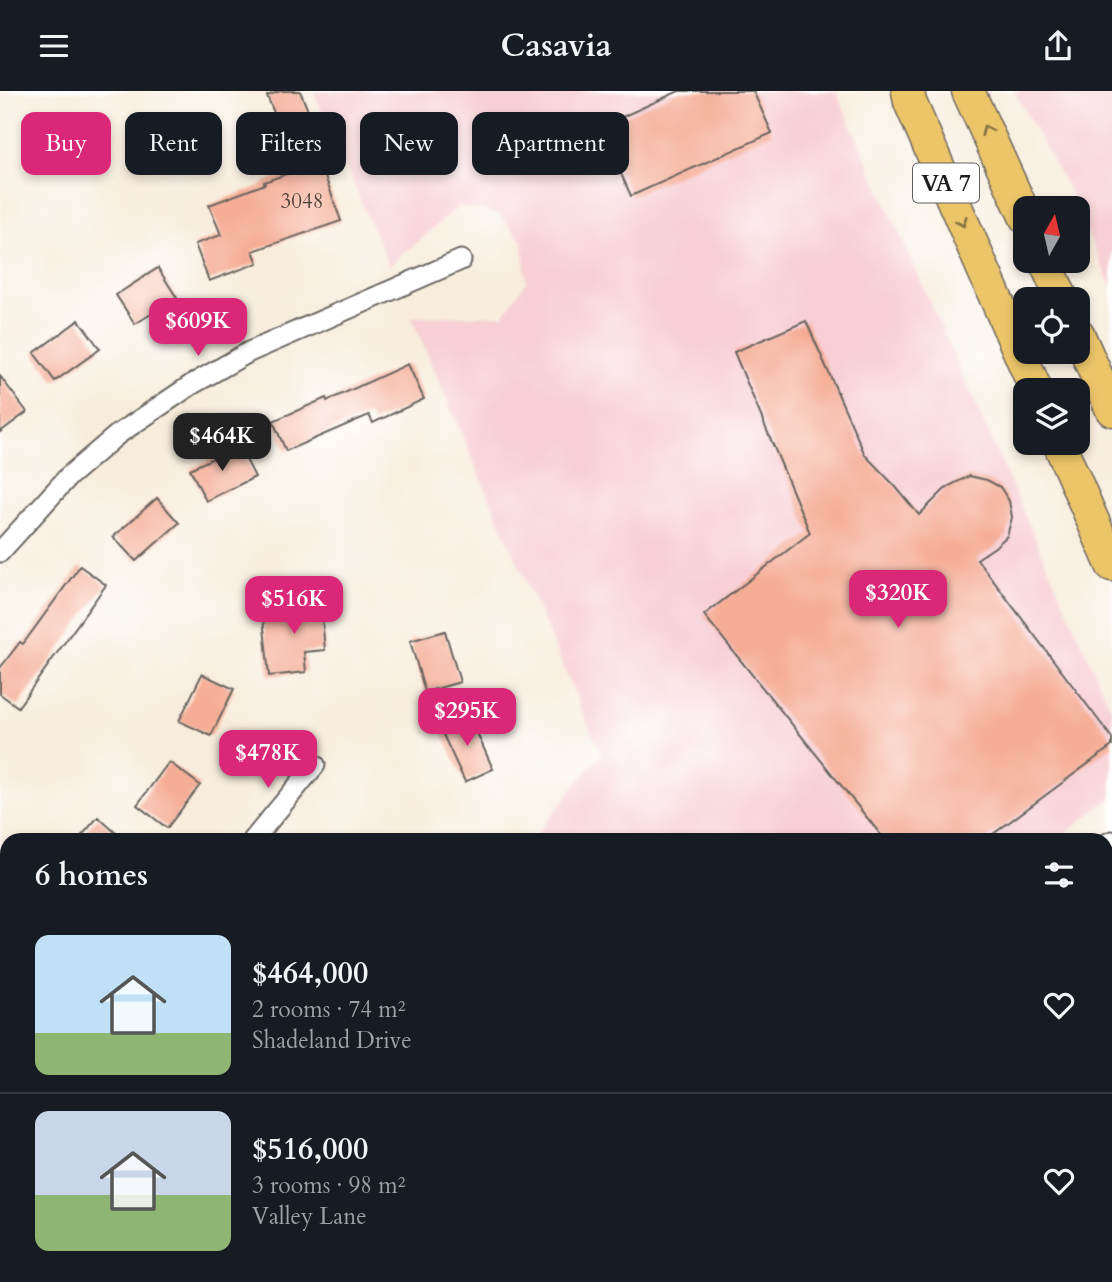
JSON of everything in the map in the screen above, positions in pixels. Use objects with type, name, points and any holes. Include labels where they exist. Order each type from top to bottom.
[{"type":"main road","name":"VA 7","points":[[908,91],[910,102],[1031,378]]},
{"type":"main road","name":"VA 7","points":[[968,91],[1016,196]]},
{"type":"main road","points":[[1090,361],[1112,410]]},
{"type":"main road","points":[[1064,455],[1112,565]]},
{"type":"street","points":[[0,552],[69,476],[117,435],[191,385],[249,352],[461,260]]},
{"type":"street","points":[[259,833],[315,765]]},
{"type":"shaded area","points":[[313,91],[836,91],[1112,711],[1112,797],[1066,833],[538,833],[601,754],[411,317],[503,315],[526,282],[523,242],[499,214],[459,206],[389,266],[346,167],[346,112],[322,112]]},
{"type":"shaded area","points":[[1014,91],[1112,91],[1112,289],[1090,238],[1090,196],[1072,196]]},
{"type":"building","points":[[280,91],[300,91],[309,112],[274,112],[267,96]]},
{"type":"building","points":[[679,91],[753,91],[772,133],[631,196],[622,175],[629,175],[629,114]]},
{"type":"building","points":[[284,175],[325,175],[341,221],[253,251],[258,263],[209,281],[195,244],[221,235],[209,205],[265,184],[264,182]]},
{"type":"building","points":[[158,268],[177,298],[135,324],[116,295]]},
{"type":"building","points":[[79,320],[100,349],[55,381],[34,353]]},
{"type":"building","points":[[806,321],[865,455],[919,515],[947,487],[969,476],[987,480],[1000,487],[1009,501],[1012,517],[1007,536],[977,559],[1112,738],[1112,746],[994,833],[879,833],[704,615],[810,533],[734,352]]},
{"type":"building","points":[[408,364],[424,399],[373,423],[369,415],[286,451],[273,421],[326,398],[327,401]]},
{"type":"building","points":[[0,376],[27,412],[0,432]]},
{"type":"building","points":[[239,446],[255,477],[206,501],[190,469]]},
{"type":"building","points":[[157,498],[179,523],[136,561],[113,537]]},
{"type":"building","points":[[80,566],[106,585],[18,707],[0,694],[0,668],[20,642],[23,644]]},
{"type":"building","points":[[320,597],[325,650],[304,652],[306,672],[269,676],[263,618],[282,616],[281,601]]},
{"type":"building","points":[[445,631],[460,682],[425,692],[410,641]]},
{"type":"building","points":[[202,674],[234,689],[211,736],[179,721]]},
{"type":"building","points":[[469,715],[493,769],[465,782],[440,728]]},
{"type":"building","points":[[169,762],[200,785],[167,828],[137,805]]},
{"type":"building","points":[[98,817],[116,833],[84,833]]}]
